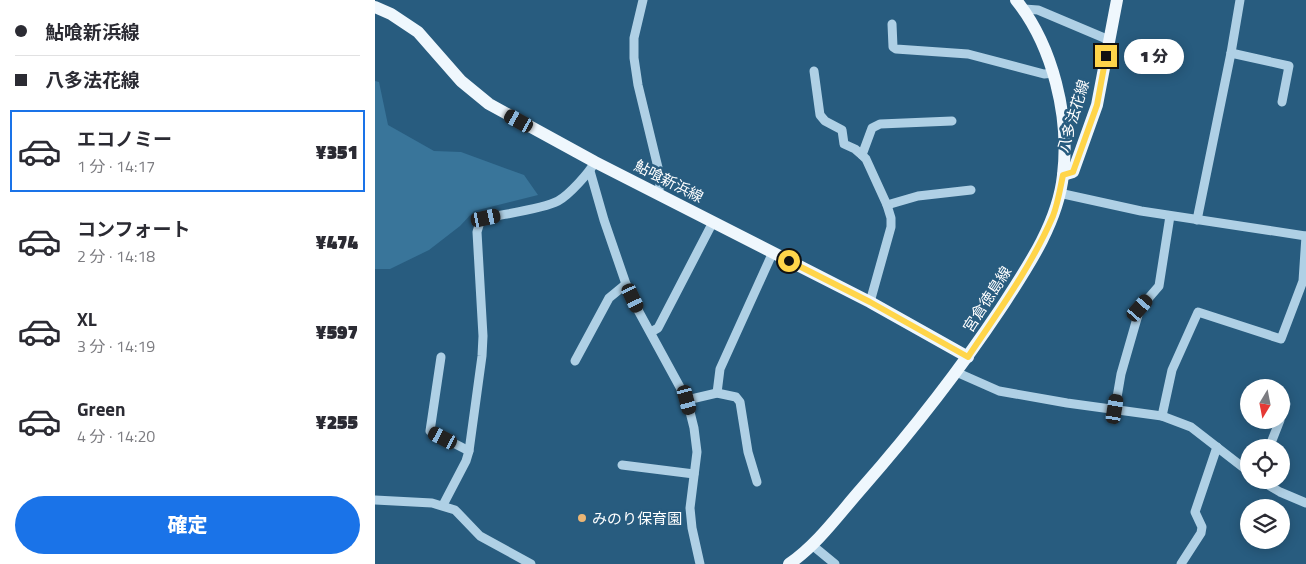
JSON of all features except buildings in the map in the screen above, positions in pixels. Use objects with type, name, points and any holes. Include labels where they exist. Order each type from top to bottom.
[{"type":"main road","name":"八多法花線","points":[[1063,175],[1073,172],[1097,105],[1117,0]]},
{"type":"main road","name":"宮倉徳島線","points":[[789,564],[812,545],[895,451],[968,357],[1019,281],[1053,215],[1063,175],[1062,106],[1054,73],[1035,29],[1020,5]]},
{"type":"main road","name":"鮎喰新浜線","points":[[375,7],[391,14],[418,32],[461,81],[489,104],[593,166],[658,194],[773,252],[870,302],[968,357]]},
{"type":"street","points":[[643,0],[634,38],[634,58],[638,85],[661,180],[658,194]]},
{"type":"street","points":[[1197,220],[1240,0]]},
{"type":"street","points":[[1020,5],[1038,10],[1109,40]]},
{"type":"street","points":[[892,24],[893,47],[896,50],[968,54],[1044,74],[1054,73]]},
{"type":"street","points":[[1231,53],[1289,66],[1282,102]]},
{"type":"street","points":[[815,71],[820,115],[825,121],[842,130],[845,144],[862,155],[887,205],[891,218],[891,227],[870,302]]},
{"type":"street","points":[[862,155],[872,128],[880,124],[952,121]]},
{"type":"street","points":[[593,166],[604,220],[626,284],[687,400],[694,428],[697,452],[690,508],[699,564]]},
{"type":"street","points":[[443,505],[466,461],[469,451],[483,350],[477,232],[480,222],[486,218],[557,201],[593,166]]},
{"type":"street","points":[[887,205],[918,196],[971,190]]},
{"type":"street","points":[[1059,193],[1170,216],[1306,236],[1303,281],[1281,339],[1198,312],[1172,370],[1162,416]]},
{"type":"street","points":[[1115,409],[1121,374],[1140,308],[1159,286],[1170,216]]},
{"type":"street","points":[[651,332],[657,328],[713,222]]},
{"type":"street","points":[[717,393],[720,368],[773,252]]},
{"type":"street","points":[[575,361],[609,298],[626,284]]},
{"type":"street","points":[[441,358],[430,431],[469,451]]},
{"type":"street","points":[[956,372],[999,391],[1067,403],[1162,416],[1191,427],[1240,465]]},
{"type":"street","points":[[687,400],[717,393],[735,396],[740,402],[748,452],[757,482]]},
{"type":"street","points":[[1181,564],[1201,533],[1202,527],[1195,512],[1217,447]]},
{"type":"street","points":[[622,465],[694,474]]},
{"type":"street","points":[[1275,489],[1306,503]]},
{"type":"street","points":[[375,500],[443,505],[455,510],[480,536],[531,564]]},
{"type":"street","points":[[812,545],[835,564]]},
{"type":"shaded area","points":[[375,81],[379,82],[388,125],[434,151],[461,152],[524,175],[538,195],[474,211],[460,226],[429,250],[390,269],[375,269]]},
{"type":"place","name":"みのり保育園","points":[[582,518]]},
{"type":"route","points":[[789,261],[870,302],[968,357],[1019,281],[1039,244],[1053,215],[1063,175],[1073,172],[1097,105],[1106,56]]}]
